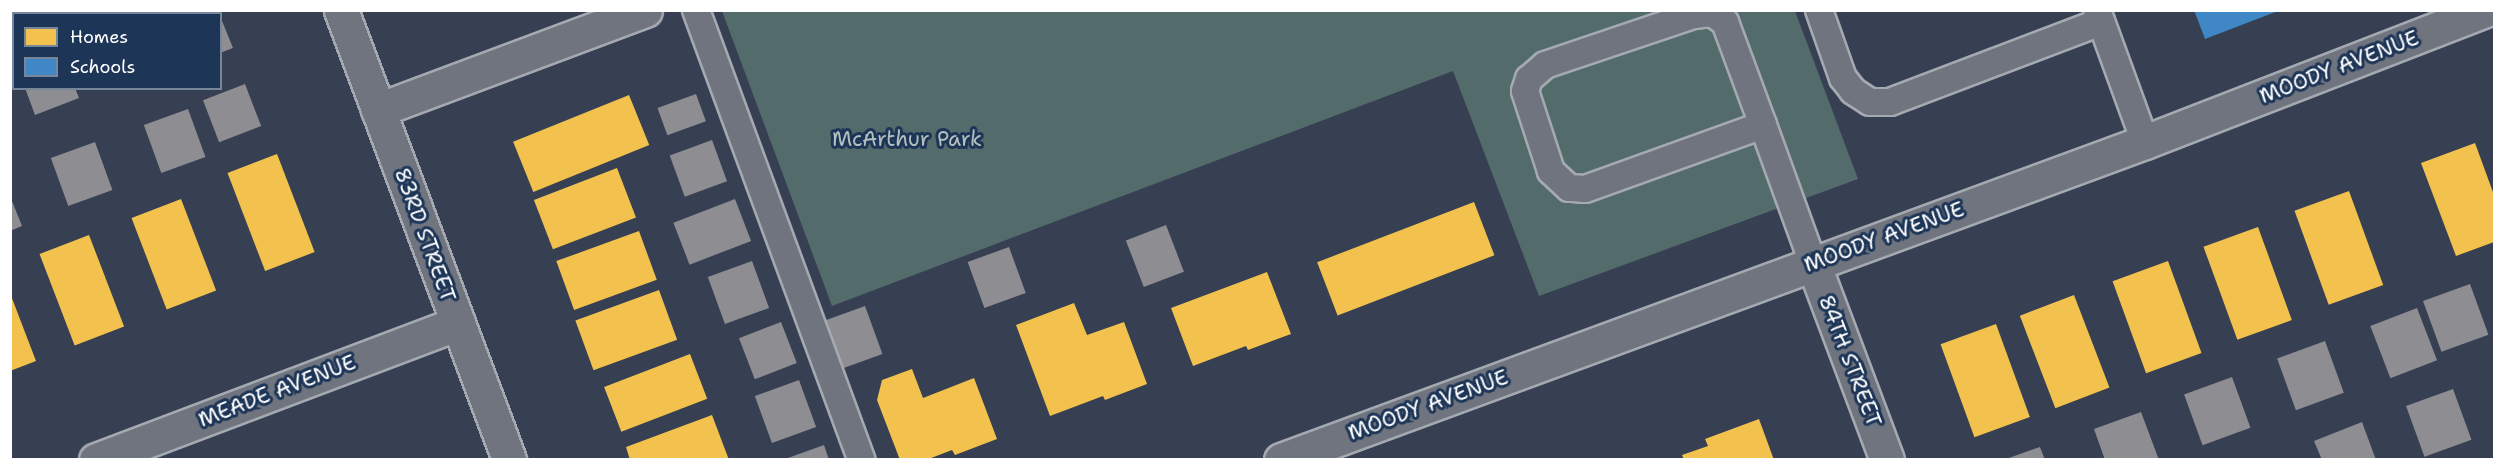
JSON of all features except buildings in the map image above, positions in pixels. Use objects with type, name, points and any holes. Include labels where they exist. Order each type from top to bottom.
[{"type":"street","name":"83RD STREET","points":[[341,10],[509,459]]},
{"type":"street","points":[[378,110],[645,10]]},
{"type":"street","name":"MOODY AVENUE","points":[[1281,459],[2145,142],[2485,10]]},
{"type":"street","name":"84TH STREET","points":[[1813,262],[1887,459]]},
{"type":"street","name":"MEADE AVENUE","points":[[96,459],[458,323]]},
{"type":"lane","points":[[696,10],[862,459]]},
{"type":"lane","points":[[1819,10],[1843,78],[1853,91],[1870,102],[1890,102],[2099,16],[2145,142]]},
{"type":"lane","points":[[1763,125],[1585,189],[1569,188],[1551,171],[1525,91],[1529,79],[1545,65],[1694,15],[1712,13],[1725,22],[1763,125],[1813,262]]},
{"type":"green space","name":"McArthur Park","points":[[722,11],[1795,11],[1858,179],[1539,296],[1453,71],[832,306]]}]
